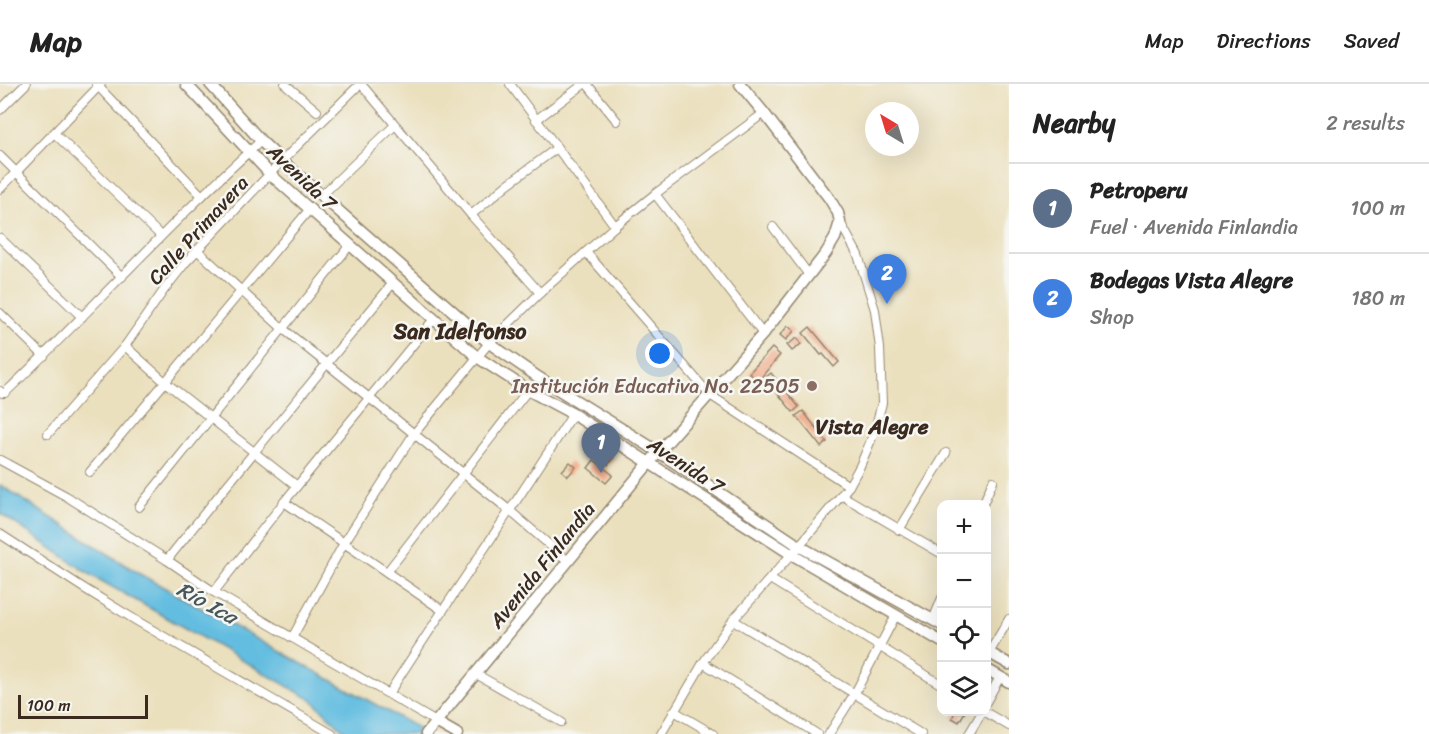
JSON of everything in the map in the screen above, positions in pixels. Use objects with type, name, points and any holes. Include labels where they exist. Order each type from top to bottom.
[{"type":"street","points":[[0,110],[26,84]]},
{"type":"street","name":"Avenida 7","points":[[186,84],[270,174],[477,357],[937,639]]},
{"type":"street","name":"Avenida 7","points":[[210,84],[261,141],[489,343],[538,377],[659,452],[795,550],[937,622]]},
{"type":"street","points":[[285,84],[316,111]]},
{"type":"street","points":[[360,84],[540,293]]},
{"type":"street","name":"Calle Primavera","points":[[48,434],[125,346],[186,262],[282,160],[360,84]]},
{"type":"street","points":[[510,84],[615,226]]},
{"type":"street","points":[[536,120],[586,84],[617,121]]},
{"type":"street","points":[[661,734],[703,663],[733,620],[849,486],[874,434],[882,403],[880,348],[875,310],[858,255],[829,198],[740,84]]},
{"type":"street","points":[[0,189],[98,85],[202,196]]},
{"type":"street","points":[[292,638],[344,543],[413,435],[489,343],[540,293],[615,226],[764,113]]},
{"type":"street","points":[[322,195],[395,124]]},
{"type":"street","points":[[54,133],[161,236]]},
{"type":"street","points":[[0,391],[5,393],[44,356],[161,236],[261,141]]},
{"type":"street","points":[[471,215],[557,148]]},
{"type":"street","points":[[0,156],[122,277]]},
{"type":"street","points":[[655,194],[763,334]]},
{"type":"street","points":[[90,472],[309,210]]},
{"type":"street","name":"Avenida Finlandia","points":[[431,728],[649,463],[763,334],[826,253],[835,238],[840,222]]},
{"type":"street","points":[[773,227],[809,275]]},
{"type":"street","points":[[0,238],[82,317]]},
{"type":"street","points":[[139,507],[350,245]]},
{"type":"street","points":[[197,250],[282,328],[568,561]]},
{"type":"street","points":[[586,252],[710,395],[849,486]]},
{"type":"street","points":[[167,560],[393,283]]},
{"type":"street","points":[[0,313],[44,356]]},
{"type":"street","points":[[214,592],[284,502],[434,319]]},
{"type":"street","points":[[125,346],[165,382],[297,486]]},
{"type":"street","points":[[387,572],[528,390]]},
{"type":"street","points":[[389,693],[573,414]]},
{"type":"street","points":[[899,530],[946,453]]},
{"type":"street","points":[[0,460],[66,496],[214,592],[389,693],[431,728],[456,734]]},
{"type":"street","points":[[985,500],[993,482]]},
{"type":"street","points":[[842,495],[937,551]]},
{"type":"street","points":[[284,502],[442,610]]},
{"type":"street","points":[[0,534],[109,604],[332,734]]},
{"type":"street","points":[[770,579],[937,682]]},
{"type":"street","points":[[829,734],[855,693],[896,615]]},
{"type":"street","points":[[991,647],[1009,619]]},
{"type":"street","points":[[733,620],[921,734]]},
{"type":"street","points":[[991,654],[1009,664]]},
{"type":"street","points":[[703,663],[817,734]]},
{"type":"street","points":[[991,671],[1005,680],[991,697]]},
{"type":"street","points":[[476,674],[561,722]]},
{"type":"street","points":[[674,711],[713,734]]},
{"type":"street","points":[[969,734],[980,716]]},
{"type":"street","points":[[991,716],[1009,726]]},
{"type":"water","name":"Río Ica","points":[[0,485],[138,573],[429,734],[350,734],[312,700],[91,575],[0,513]]},
{"type":"building","points":[[788,326],[794,331],[786,340],[780,335]]},
{"type":"building","points":[[810,327],[839,362],[834,367],[803,333]]},
{"type":"building","points":[[797,338],[801,344],[792,351],[787,345]]},
{"type":"building","points":[[772,348],[780,355],[758,381],[749,373]]},
{"type":"building","points":[[771,373],[799,407],[793,412],[765,378]]},
{"type":"building","points":[[803,411],[827,442],[821,447],[796,416]]},
{"type":"building","points":[[603,449],[614,458],[608,465],[597,456]]},
{"type":"building","points":[[594,460],[613,475],[606,483],[588,468]]},
{"type":"building","points":[[570,462],[576,467],[568,476],[562,471]]},
{"type":"building","points":[[953,716],[963,716],[959,722],[952,718]]},
{"type":"place","name":"Bodegas Vista Alegre","points":[[887,304]]},
{"type":"place","name":"Institución Educativa No. 22505","points":[[812,386]]},
{"type":"place","name":"Petroperu","points":[[601,473]]},
{"type":"district","name":"San Idelfonso","points":[[460,331]]},
{"type":"district","name":"Vista Alegre","points":[[872,427]]}]
